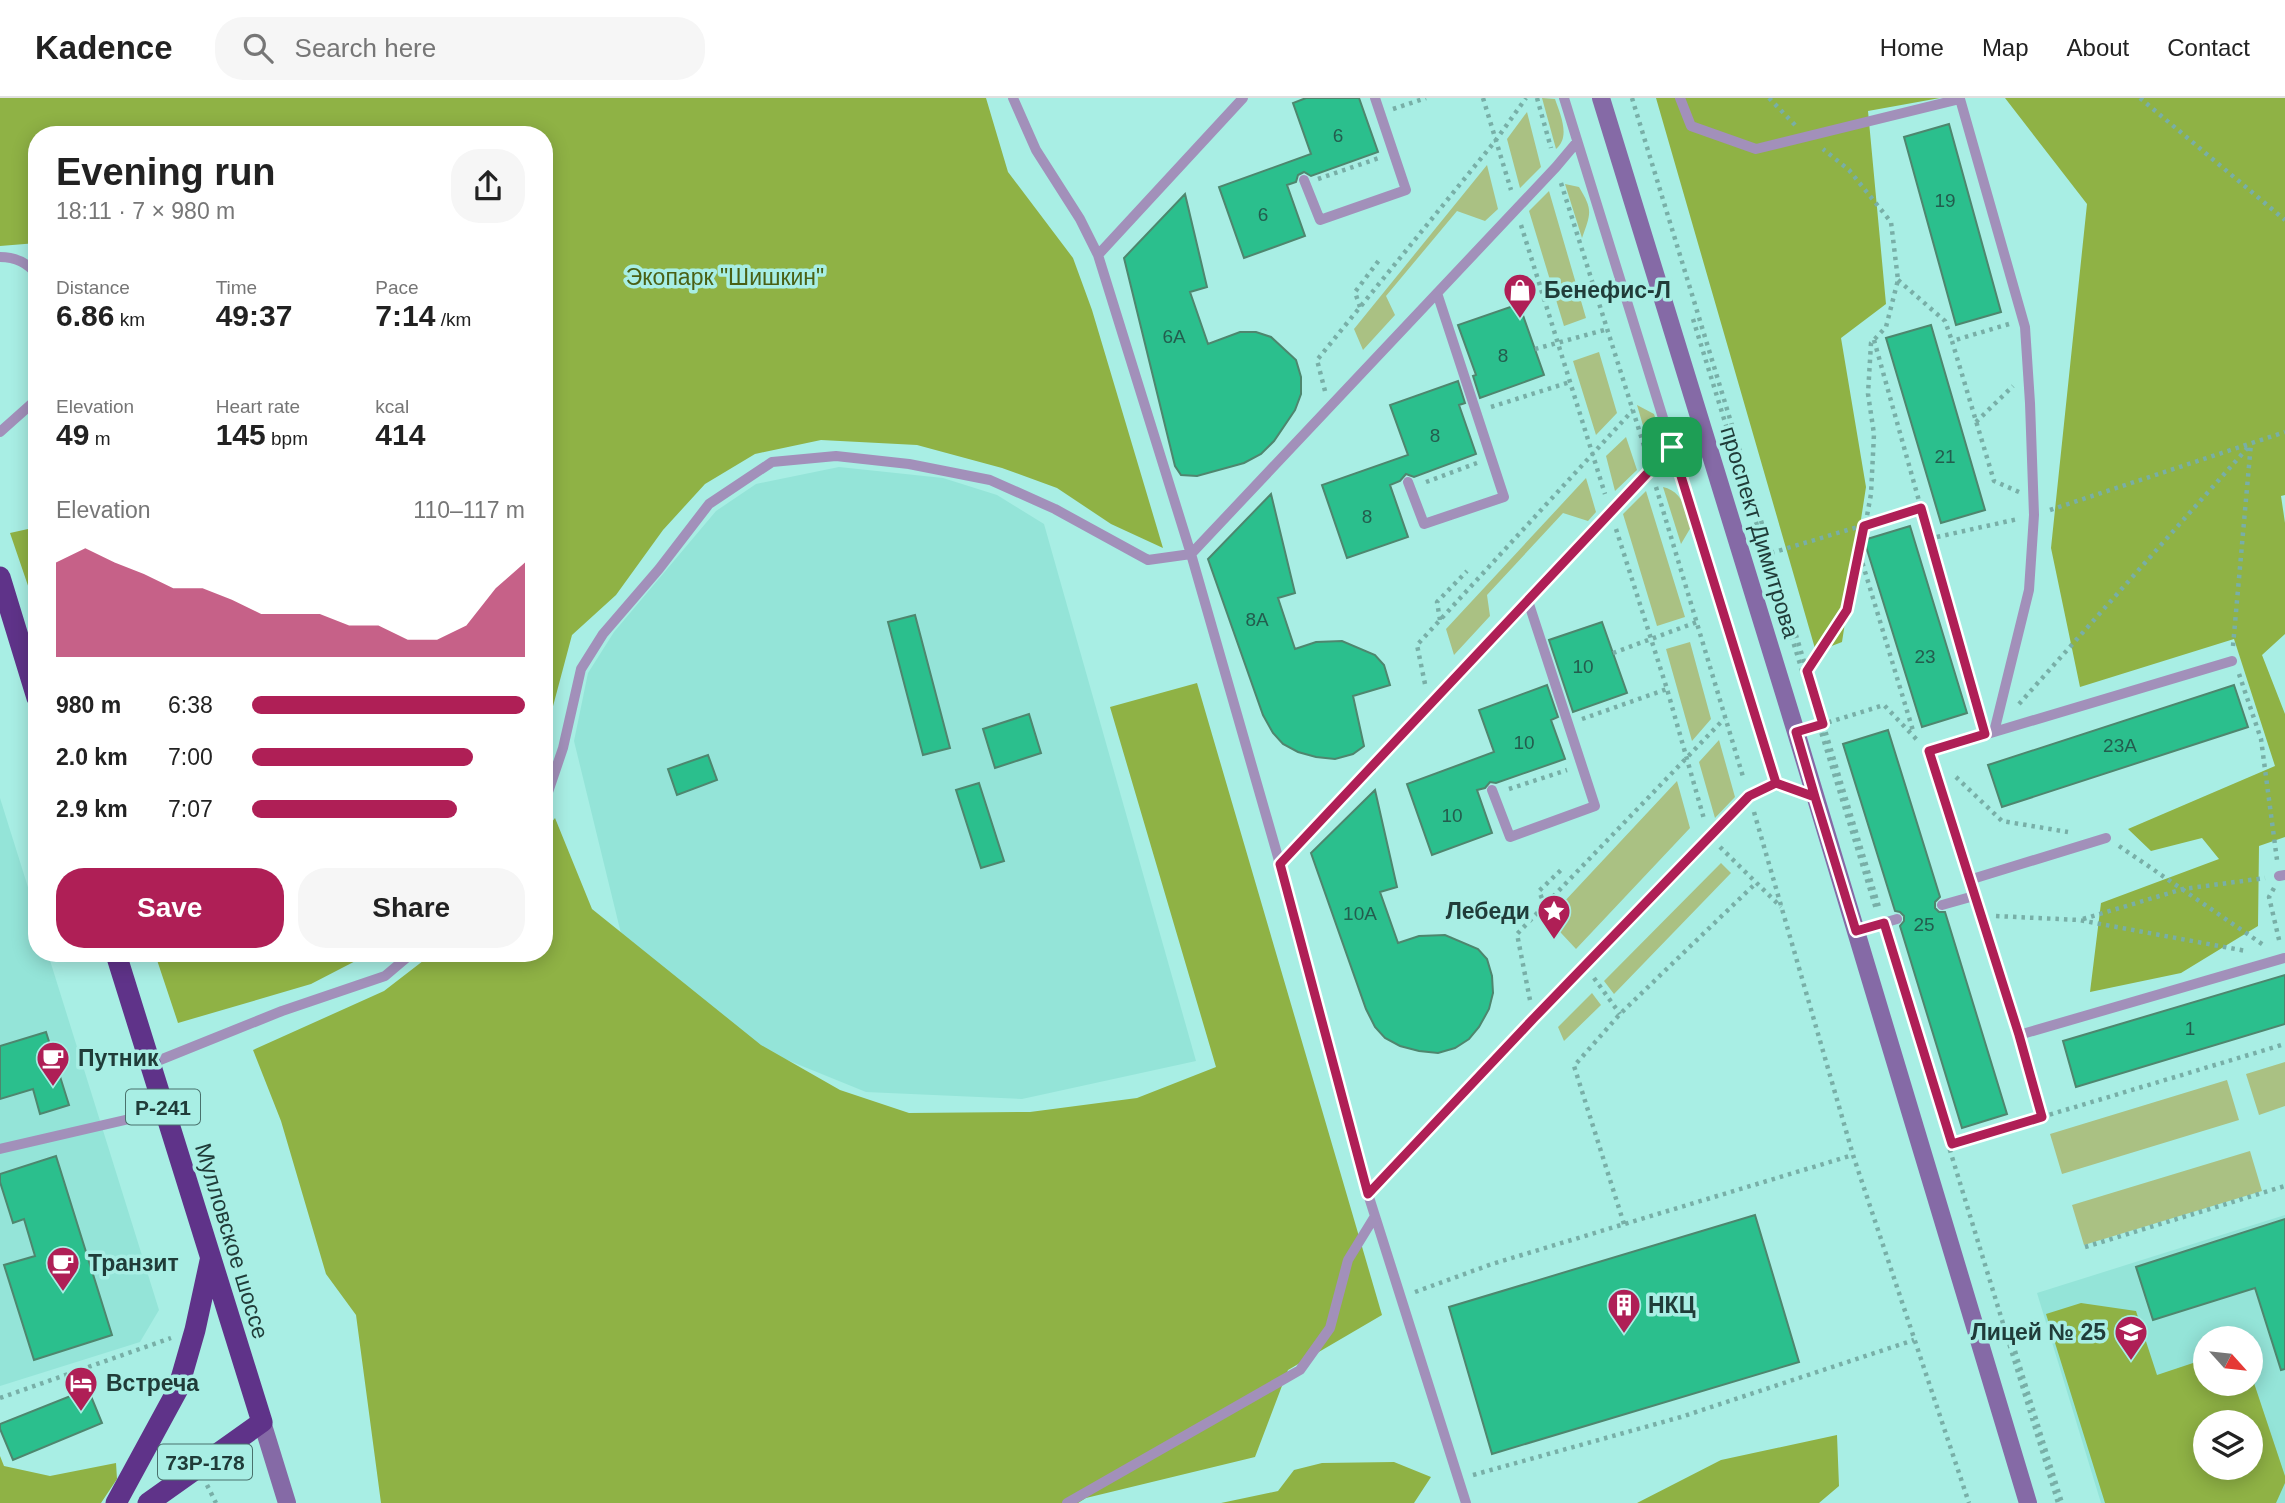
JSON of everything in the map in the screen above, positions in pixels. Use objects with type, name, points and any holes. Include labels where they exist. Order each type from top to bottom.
[{"type":"highway","points":[[0,577],[28,669]]},
{"type":"highway","name":"Мулловское шоссе","points":[[118,962],[262,1422]]},
{"type":"highway","name":"Р-241","points":[[116,1503],[144,1456],[178,1389],[195,1330],[210,1259]]},
{"type":"highway","name":"73Р-178","points":[[148,1503],[262,1422]]},
{"type":"main road","name":"проспект Димитрова","points":[[1601,98],[1796,732],[2028,1503]]},
{"type":"main road","name":"Мулловское шоссе","points":[[262,1422],[287,1503]]},
{"type":"lane","points":[[1013,98],[1036,150],[1080,219],[1098,255],[1191,554],[1280,864],[1368,1194],[1466,1503]]},
{"type":"lane","points":[[1098,255],[1243,98]]},
{"type":"lane","points":[[1305,181],[1320,220],[1406,190],[1375,98]]},
{"type":"lane","points":[[1564,98],[1776,783]]},
{"type":"lane","points":[[1680,98],[1691,126],[1756,149],[1960,99],[2023,320],[2028,370],[2034,516],[2029,590],[1990,733]]},
{"type":"lane","points":[[553,777],[563,748],[581,669],[603,634],[659,569],[709,504],[772,463],[836,457],[909,464],[990,480],[1055,509],[1148,560],[1191,554],[1577,142]]},
{"type":"lane","points":[[0,257],[28,264]]},
{"type":"lane","points":[[1409,485],[1424,524],[1503,497],[1437,293]]},
{"type":"lane","points":[[0,432],[28,407]]},
{"type":"lane","points":[[1280,864],[1672,447]]},
{"type":"lane","points":[[1493,792],[1510,836],[1595,806],[1528,601]]},
{"type":"lane","points":[[2232,661],[1929,751],[2019,1035],[2284,958]]},
{"type":"lane","points":[[1368,1194],[1749,796],[1776,783],[1815,797]]},
{"type":"lane","points":[[1969,880],[2106,838]]},
{"type":"lane","points":[[1942,905],[1974,896]]},
{"type":"lane","points":[[1856,931],[1898,919]]},
{"type":"lane","points":[[150,1064],[282,1011],[385,976],[402,962]]},
{"type":"lane","points":[[0,1149],[164,1111]]},
{"type":"lane","points":[[1067,1503],[1300,1370],[1330,1328],[1348,1260],[1375,1216]]},
{"type":"path","points":[[1380,114],[1426,98]]},
{"type":"path","points":[[1329,407],[1318,360],[1496,140],[1526,98]]},
{"type":"path","points":[[1632,98],[1821,724]]},
{"type":"path","points":[[1769,98],[1807,136],[1849,170],[1891,222],[1898,280],[1886,327],[1871,343],[1868,394],[1874,434],[1871,494],[1847,610],[1807,671]]},
{"type":"path","points":[[2140,98],[2285,220]]},
{"type":"path","points":[[1305,181],[1394,153]]},
{"type":"path","points":[[1653,191],[1821,724],[2060,1503]]},
{"type":"path","points":[[1360,307],[1355,292],[1380,259]]},
{"type":"path","points":[[1898,280],[1945,321],[1994,481],[2033,498]]},
{"type":"path","points":[[1952,341],[2023,320]]},
{"type":"path","points":[[1535,349],[1608,329]]},
{"type":"path","points":[[1874,340],[1928,539],[1990,733]]},
{"type":"path","points":[[1976,422],[2028,370]]},
{"type":"path","points":[[1475,412],[1570,382]]},
{"type":"path","points":[[1430,705],[1417,645],[1633,410]]},
{"type":"path","points":[[1928,539],[2034,516],[2285,432]]},
{"type":"path","points":[[1980,915],[2079,920],[2284,958],[2269,897],[2282,876],[2261,739],[2244,685],[2232,661],[2251,443]]},
{"type":"path","points":[[1990,733],[2251,443]]},
{"type":"path","points":[[1409,485],[1490,458]]},
{"type":"path","points":[[1771,554],[1921,508]]},
{"type":"path","points":[[1860,554],[1915,737]]},
{"type":"path","points":[[1440,620],[1437,602],[1467,571]]},
{"type":"path","points":[[1613,653],[1697,622]]},
{"type":"path","points":[[1568,724],[1667,689]]},
{"type":"path","points":[[1796,732],[1884,705],[1929,751]]},
{"type":"path","points":[[1534,1018],[1517,934],[1725,718]]},
{"type":"path","points":[[1493,792],[1581,765]]},
{"type":"path","points":[[1545,906],[1539,891],[1562,869]]},
{"type":"path","points":[[2079,920],[2183,889],[2282,876]]},
{"type":"path","points":[[1624,1224],[1574,1066],[1620,1014],[1756,883]]},
{"type":"path","points":[[1882,923],[2060,1503]]},
{"type":"path","points":[[1585,966],[1620,1014]]},
{"type":"path","points":[[2019,1035],[2042,1117]]},
{"type":"path","points":[[1952,1144],[2285,1044]]},
{"type":"path","points":[[1401,1297],[1492,1264],[1853,1155]]},
{"type":"path","points":[[2085,1247],[2285,1186]]},
{"type":"path","points":[[0,1398],[195,1330]]},
{"type":"path","points":[[1459,1479],[1681,1417],[1914,1340]]},
{"type":"shaded area","points":[[1542,98],[1555,99],[1561,118],[1564,132],[1556,149]]},
{"type":"shaded area","points":[[1527,112],[1541,167],[1520,188],[1507,139]]},
{"type":"shaded area","points":[[1487,165],[1498,209],[1485,221],[1457,211],[1386,296],[1395,315],[1363,350],[1354,329]]},
{"type":"shaded area","points":[[1565,184],[1579,187],[1587,201],[1589,217],[1582,238]]},
{"type":"shaded area","points":[[1549,191],[1586,318],[1564,326],[1529,211]]},
{"type":"shaded area","points":[[1599,352],[1617,413],[1596,435],[1573,361]]},
{"type":"shaded area","points":[[1637,405],[1654,414],[1656,419],[1658,439],[1651,453]]},
{"type":"shaded area","points":[[1626,437],[1637,470],[1615,491],[1606,456]]},
{"type":"shaded area","points":[[839,467],[943,478],[997,495],[1044,524],[1196,1061],[1022,1099],[866,1092],[637,999],[574,741],[588,673],[614,632],[716,511],[756,484]]},
{"type":"shaded area","points":[[1586,478],[1596,512],[1588,521],[1563,513],[1487,595],[1490,616],[1454,655],[1446,629]]},
{"type":"shaded area","points":[[1663,487],[1679,497],[1688,515],[1691,527],[1681,544]]},
{"type":"shaded area","points":[[1646,491],[1685,617],[1657,626],[1623,514]]},
{"type":"shaded area","points":[[1690,642],[1711,719],[1692,741],[1666,649]]},
{"type":"shaded area","points":[[1719,740],[1735,797],[1715,818],[1699,762]]},
{"type":"shaded area","points":[[1677,781],[1690,828],[1576,949],[1548,919]]},
{"type":"shaded area","points":[[0,798],[28,887],[28,962],[50,962],[159,1310],[140,1342],[0,1386]]},
{"type":"shaded area","points":[[1721,863],[1731,873],[1614,994],[1604,981]]},
{"type":"shaded area","points":[[1592,993],[1601,1005],[1564,1041],[1558,1027]]},
{"type":"shaded area","points":[[2285,1062],[2285,1106],[2259,1115],[2246,1074]]},
{"type":"shaded area","points":[[2227,1080],[2239,1120],[2062,1174],[2050,1134]]},
{"type":"shaded area","points":[[2250,1151],[2262,1191],[2084,1245],[2072,1205]]},
{"type":"shaded area","name":"Лицей № 25","points":[[2285,1215],[2285,1503],[2101,1503],[2037,1293]]},
{"type":"green space","name":"Экопарк \"Шишкин\"","points":[[0,98],[986,98],[1008,172],[1073,258],[1092,310],[1163,548],[1111,524],[1057,488],[1002,468],[917,445],[821,440],[755,454],[705,484],[663,530],[616,595],[572,635],[553,706],[553,126],[28,126],[28,244],[0,246]]},
{"type":"green space","points":[[1656,98],[1940,98],[1868,111],[1886,304],[1841,338],[1866,487],[1842,642],[1816,652]]},
{"type":"green space","points":[[2005,98],[2285,98],[2285,495],[2281,496],[2285,523],[2285,634],[2262,655],[2285,714],[2285,837],[2259,846],[2258,926],[2181,973],[2090,992],[2101,903],[2219,859],[2202,838],[2151,851],[2128,829],[2275,766],[2234,639],[2080,687],[2051,548],[2087,204]]},
{"type":"green space","points":[[28,529],[28,586],[10,533]]},
{"type":"green space","points":[[1197,683],[1382,1315],[1288,1370],[1255,1457],[1086,1498],[1078,1503],[381,1503],[356,1315],[326,1274],[281,1121],[253,1050],[384,991],[422,962],[553,962],[555,818],[592,909],[761,1045],[840,1090],[909,1113],[1030,1112],[1137,1098],[1216,1067],[1110,707]]},
{"type":"green space","points":[[158,962],[354,962],[311,984],[178,1023]]},
{"type":"green space","points":[[2081,1303],[2136,1311],[2157,1375],[2193,1363],[2193,1396],[2258,1396],[2285,1476],[2285,1483],[2276,1503],[2105,1503],[2046,1314]]},
{"type":"green space","points":[[1837,1435],[1839,1486],[1819,1503],[1637,1503],[1721,1460]]},
{"type":"green space","points":[[0,1456],[4,1466],[50,1476],[116,1463],[117,1479],[101,1503],[0,1503]]},
{"type":"green space","points":[[1394,1462],[1431,1477],[1414,1503],[1221,1503],[1278,1491],[1294,1470],[1322,1463]]},
{"type":"building","points":[[1306,98],[1359,98],[1378,152],[1311,176],[1304,172],[1298,175],[1296,182],[1287,185],[1305,236],[1244,258],[1219,187],[1311,154],[1293,103]]},
{"type":"building","points":[[1949,124],[2001,312],[1956,325],[1904,137]]},
{"type":"building","points":[[1185,194],[1207,287],[1190,292],[1208,344],[1240,332],[1256,332],[1271,337],[1296,360],[1301,377],[1301,394],[1295,410],[1274,441],[1261,454],[1244,463],[1197,476],[1181,475],[1175,466],[1124,258]]},
{"type":"building","points":[[1519,304],[1544,375],[1480,398],[1473,376],[1476,375],[1458,325]]},
{"type":"building","points":[[1931,325],[1985,510],[1941,523],[1886,338]]},
{"type":"building","points":[[1458,381],[1465,403],[1459,405],[1476,454],[1414,477],[1406,474],[1400,481],[1390,485],[1408,537],[1347,558],[1322,485],[1408,455],[1390,405]]},
{"type":"building","points":[[1271,494],[1295,593],[1278,598],[1295,649],[1316,642],[1342,641],[1375,655],[1384,665],[1390,685],[1353,696],[1364,746],[1353,754],[1335,759],[1316,757],[1283,744],[1273,733],[1263,715],[1208,559]]},
{"type":"building","points":[[1910,526],[1967,713],[1922,727],[1864,540]]},
{"type":"building","points":[[915,615],[950,748],[923,755],[888,622]]},
{"type":"building","points":[[1602,622],[1627,693],[1573,712],[1549,640]]},
{"type":"building","points":[[1547,685],[1558,717],[1551,720],[1565,759],[1496,783],[1490,782],[1485,788],[1477,790],[1492,833],[1432,855],[1407,784],[1494,752],[1479,710]]},
{"type":"building","points":[[2234,685],[2248,727],[2002,807],[1988,765]]},
{"type":"building","points":[[1029,714],[1041,753],[995,768],[983,729]]},
{"type":"building","points":[[1888,730],[1940,897],[1935,902],[1935,908],[1939,912],[1945,912],[2007,1114],[1962,1128],[1900,926],[1904,916],[1895,911],[1843,744]]},
{"type":"building","points":[[708,755],[717,780],[677,795],[668,769]]},
{"type":"building","points":[[979,783],[1004,861],[981,868],[956,790]]},
{"type":"building","points":[[1375,790],[1397,887],[1380,892],[1398,943],[1419,936],[1445,935],[1478,949],[1487,959],[1492,976],[1493,993],[1489,1009],[1479,1027],[1469,1039],[1455,1048],[1438,1053],[1400,1046],[1385,1038],[1375,1027],[1366,1009],[1311,853]]},
{"type":"building","points":[[2285,975],[2285,1024],[2076,1087],[2063,1041]]},
{"type":"building","points":[[46,1032],[69,1105],[40,1114],[33,1089],[0,1099],[0,1046]]},
{"type":"building","points":[[56,1156],[112,1335],[34,1360],[4,1265],[35,1256],[24,1219],[13,1223],[0,1174]]},
{"type":"building","name":"НКЦ","points":[[1755,1215],[1799,1362],[1492,1454],[1449,1307]]},
{"type":"building","points":[[2285,1219],[2285,1369],[2281,1370],[2255,1288],[2153,1320],[2136,1267]]},
{"type":"building","points":[[88,1389],[102,1423],[13,1460],[0,1424]]},
{"type":"place","name":"Бенефис-Л","points":[[1520,320]]},
{"type":"place","name":"Лебеди","points":[[1554,941]]},
{"type":"place","name":"Путник","points":[[53,1088]]},
{"type":"place","name":"Транзит","points":[[63,1293]]},
{"type":"place","name":"НКЦ","points":[[1624,1335]]},
{"type":"place","name":"Лицей № 25","points":[[2131,1362]]},
{"type":"place","name":"Встреча","points":[[81,1413]]},
{"type":"route","points":[[1672,447],[1280,864],[1368,1194],[1749,796],[1776,783],[1815,797],[1856,931],[1884,923],[1952,1144],[2042,1117],[2019,1035],[1929,751],[1985,734],[1921,508],[1864,526],[1847,610],[1807,671],[1823,724],[1796,732],[1815,797],[1776,783],[1672,447]]}]
